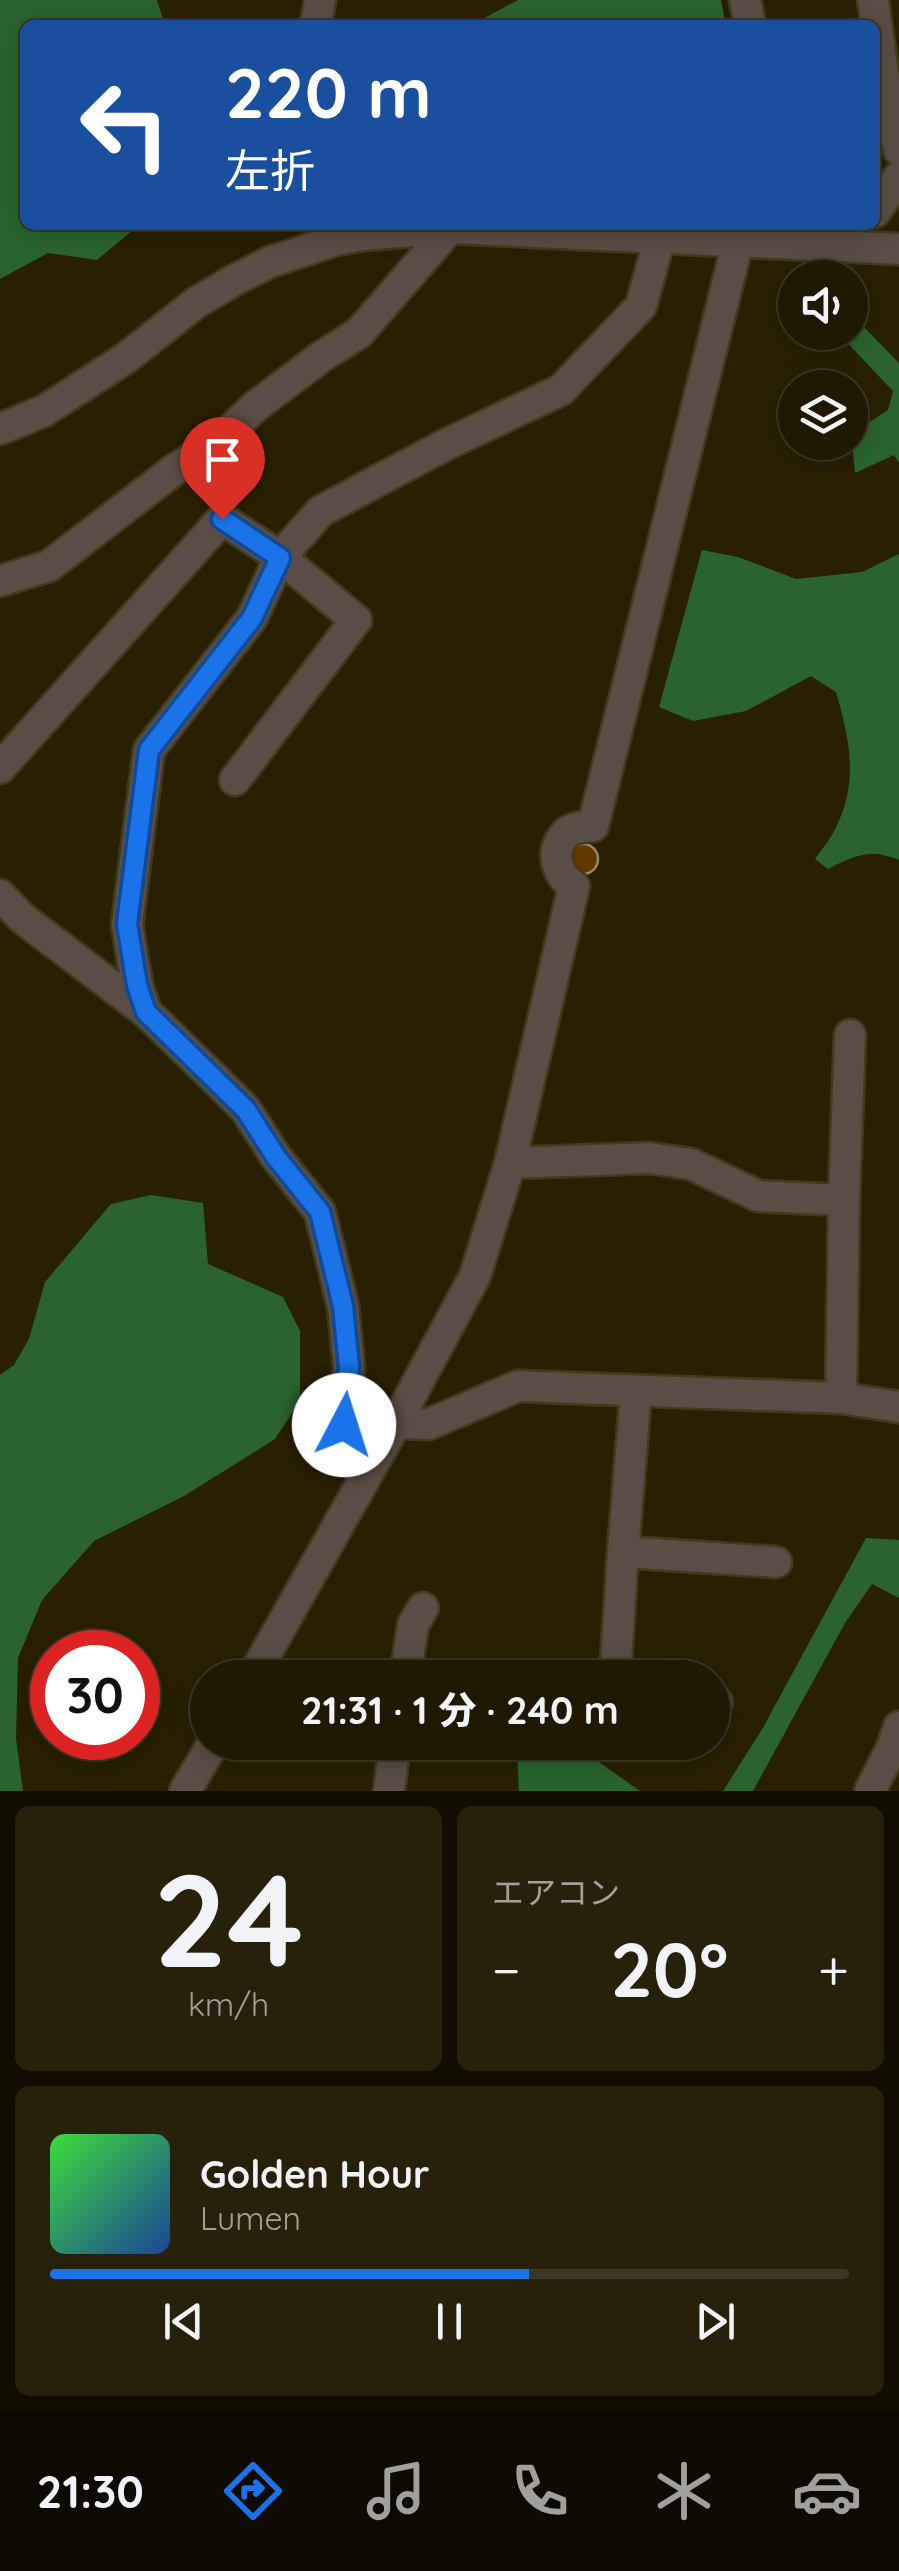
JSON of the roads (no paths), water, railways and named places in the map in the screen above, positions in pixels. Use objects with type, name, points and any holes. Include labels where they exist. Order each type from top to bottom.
[{"type":"street","points":[[880,52],[899,150]]},
{"type":"street","points":[[880,205],[899,177]]},
{"type":"street","points":[[0,429],[44,411],[126,358],[196,302],[270,262],[335,232],[421,230]]},
{"type":"street","points":[[0,582],[49,566],[222,438],[257,405],[359,333],[448,230]]},
{"type":"street","points":[[497,230],[660,237],[859,235],[899,249]]},
{"type":"street","points":[[262,1660],[475,1276],[510,1163],[574,886],[558,870],[556,853],[563,836],[574,828],[592,826],[740,234]]},
{"type":"street","points":[[146,1012],[137,985],[127,924],[149,750],[252,618],[280,558],[321,510],[560,390],[641,306],[660,237]]},
{"type":"street","points":[[0,768],[222,519],[280,558],[356,620],[235,780]]},
{"type":"street","points":[[0,894],[22,918],[146,1012],[246,1110],[276,1157],[320,1212],[343,1306],[349,1367],[344,1425],[376,1458]]},
{"type":"street","points":[[841,1398],[850,1036]]},
{"type":"street","points":[[510,1163],[649,1158],[691,1164],[758,1196],[844,1200]]},
{"type":"street","points":[[396,1423],[429,1424],[518,1386],[841,1398],[899,1407]]},
{"type":"street","points":[[616,1660],[636,1391]]},
{"type":"street","points":[[623,1552],[776,1562]]},
{"type":"street","points":[[408,1660],[413,1625],[422,1608]]},
{"type":"street","points":[[870,1791],[899,1726]]},
{"type":"street","points":[[185,1791],[203,1760]]},
{"type":"street","points":[[388,1791],[393,1760]]}]
